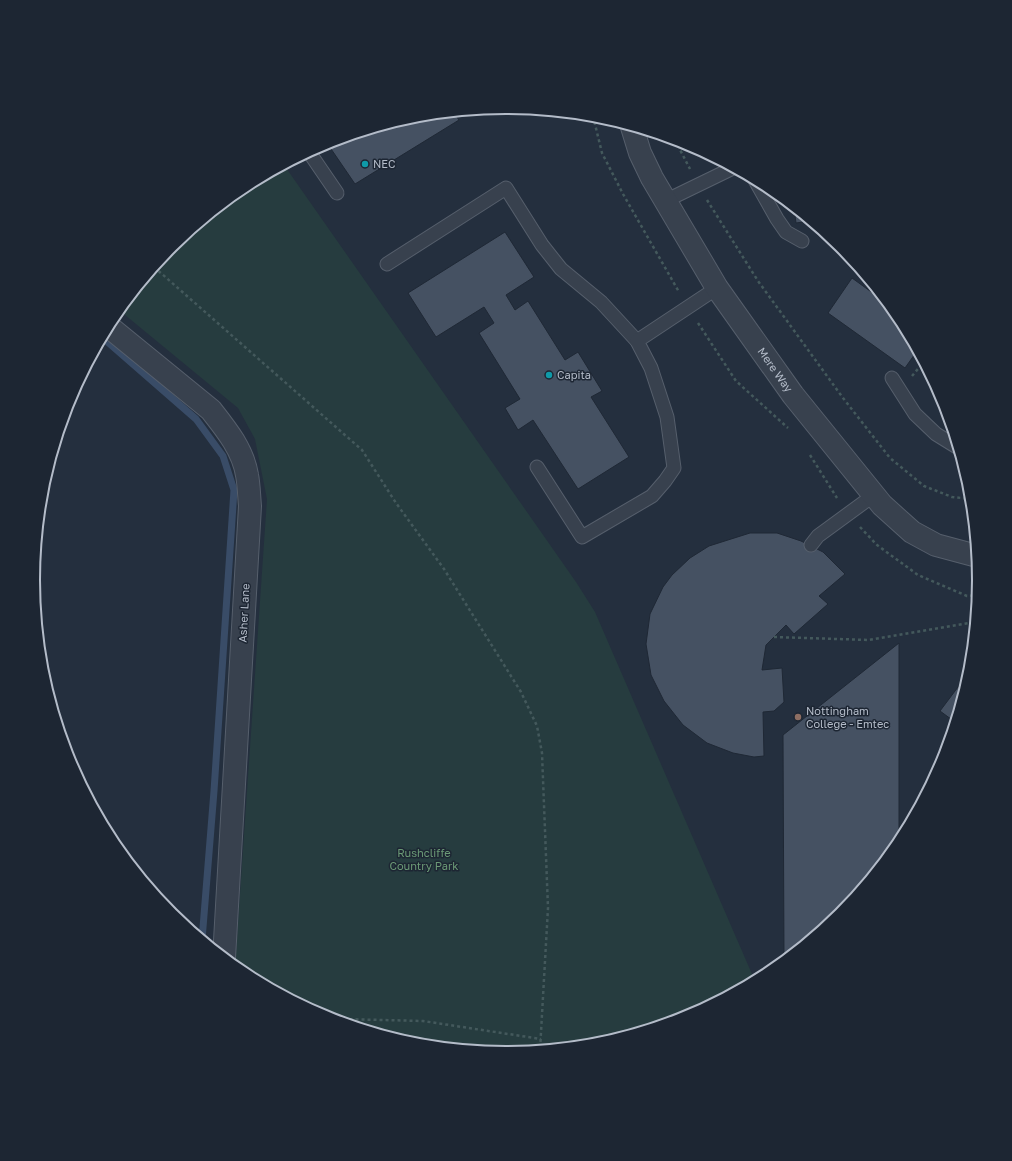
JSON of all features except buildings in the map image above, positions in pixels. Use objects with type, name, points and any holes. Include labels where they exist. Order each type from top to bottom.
[{"type":"street","name":"Mere Way","points":[[634,132],[640,153],[652,178],[717,288],[793,395],[882,505],[912,532],[936,545],[971,554]]},
{"type":"street","name":"Asher Lane","points":[[113,330],[211,410],[238,447],[247,474],[250,506],[224,952]]},
{"type":"lane","points":[[313,157],[337,193]]},
{"type":"lane","points":[[665,201],[727,171]]},
{"type":"lane","points":[[387,264],[506,188],[542,245],[561,269],[601,302],[637,341],[651,368],[667,417],[674,468],[665,481],[652,496],[582,537],[537,467]]},
{"type":"lane","points":[[761,190],[786,232],[802,241]]},
{"type":"lane","points":[[637,341],[717,288]]},
{"type":"lane","points":[[892,378],[915,414],[936,434],[951,443]]},
{"type":"lane","points":[[811,545],[818,536],[874,495]]},
{"type":"path","points":[[679,148],[699,185],[758,281],[843,398],[890,458],[924,486],[952,497],[964,498]]},
{"type":"path","points":[[158,271],[362,450],[396,503],[444,569],[521,692],[537,726],[542,753],[548,908],[540,1046]]},
{"type":"path","points":[[774,637],[868,640],[970,623]]},
{"type":"path","points":[[349,1019],[423,1021],[541,1039]]},
{"type":"green space","name":"Rushcliffe Country Park","points":[[287,170],[576,582],[595,612],[753,976],[712,998],[684,1011],[627,1031],[567,1043],[536,1046],[476,1046],[415,1038],[356,1022],[300,998],[273,984],[235,960],[267,499],[255,439],[238,408],[124,314],[136,297],[156,273],[176,251],[199,230],[247,193]]},
{"type":"waterway","points":[[106,341],[196,419],[223,456],[234,490],[214,791],[202,934]]},
{"type":"place","name":"NEC","points":[[365,164]]},
{"type":"place","name":"Capita","points":[[549,375]]},
{"type":"place","name":"Nottingham College - Emtec","points":[[798,717]]}]
